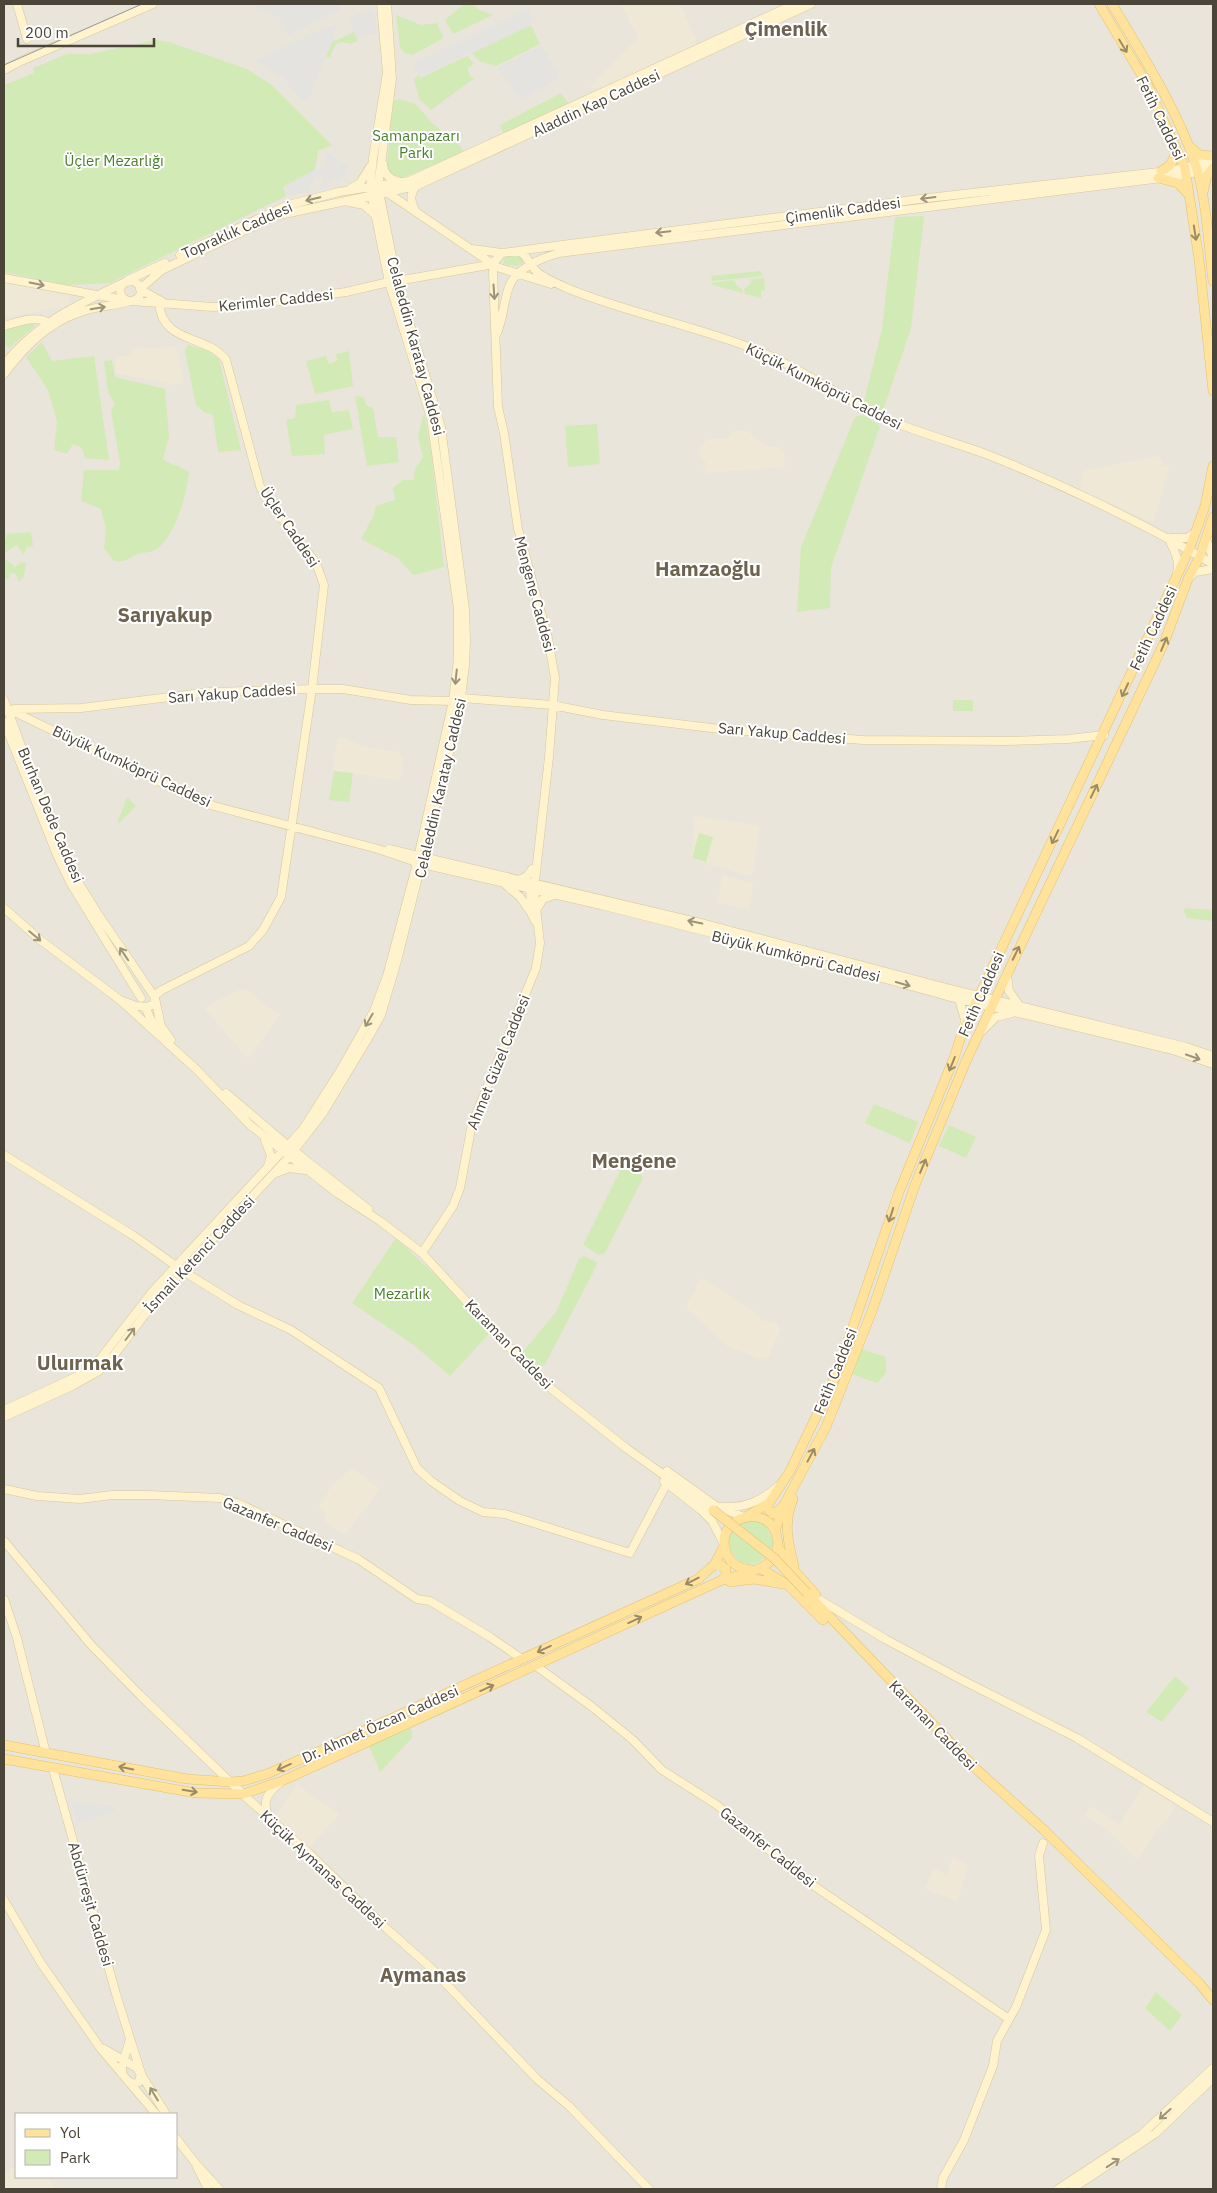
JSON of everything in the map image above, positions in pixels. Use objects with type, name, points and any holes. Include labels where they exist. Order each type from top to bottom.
[{"type":"main road","name":"Fetih Caddesi","points":[[1099,4],[1148,86],[1176,144],[1186,171],[1199,259],[1213,391]]},
{"type":"main road","name":"Fetih Caddesi","points":[[1112,4],[1148,65],[1189,146],[1202,197],[1213,281]]},
{"type":"main road","points":[[1176,144],[1175,158],[1170,167],[1160,174],[1181,185],[1186,190],[1190,201]]},
{"type":"main road","points":[[1189,146],[1200,155],[1213,157]]},
{"type":"main road","points":[[1202,197],[1205,181],[1213,167]]},
{"type":"main road","name":"Fetih Caddesi","points":[[746,1516],[769,1503],[784,1480],[815,1421],[837,1372],[899,1192],[964,1030],[1175,582],[1199,527],[1213,466]]},
{"type":"main road","name":"Fetih Caddesi","points":[[775,1531],[785,1503],[826,1427],[872,1311],[915,1185],[992,1003],[1164,643],[1188,579],[1200,556],[1213,517]]},
{"type":"main road","points":[[795,1572],[786,1534],[786,1522],[801,1473]]},
{"type":"main road","points":[[769,1503],[767,1508],[773,1514],[779,1511],[785,1503]]},
{"type":"main road","name":"Karaman Caddesi","points":[[714,1508],[774,1558],[975,1768],[1044,1830],[1200,1984],[1213,2000]]},
{"type":"main road","points":[[746,1516],[764,1519],[775,1531],[778,1547],[795,1572],[841,1622],[848,1636],[826,1623],[788,1585],[756,1569],[744,1569],[730,1561],[724,1545],[727,1530],[732,1523],[746,1516]]},
{"type":"main road","name":"Dr. Ahmet Özcan Caddesi","points":[[4,1746],[186,1779],[243,1781],[273,1772],[698,1579],[710,1568],[724,1545]]},
{"type":"main road","points":[[716,1583],[756,1569],[772,1560],[778,1547]]},
{"type":"main road","points":[[710,1568],[719,1564],[724,1566],[727,1575],[716,1583]]},
{"type":"main road","points":[[716,1583],[754,1579],[788,1585]]},
{"type":"main road","name":"Dr. Ahmet Özcan Caddesi","points":[[4,1759],[196,1793],[242,1794],[282,1782],[716,1583]]},
{"type":"street","points":[[17,4],[27,40]]},
{"type":"street","points":[[4,70],[21,60],[153,4]]},
{"type":"street","name":"Celaleddin Karatay Caddesi","points":[[380,192],[373,158],[387,73],[381,4]]},
{"type":"street","name":"Celaleddin Karatay Caddesi","points":[[387,4],[392,79],[382,157],[380,217],[393,281],[431,418],[458,608],[458,659],[453,701],[420,860]]},
{"type":"street","name":"Aladdin Kap Caddesi","points":[[405,186],[416,186],[795,4]]},
{"type":"street","name":"Aladdin Kap Caddesi","points":[[380,192],[405,186],[602,96],[811,4]]},
{"type":"street","points":[[382,157],[383,169],[387,176],[405,186]]},
{"type":"street","points":[[1196,168],[1213,157]]},
{"type":"street","points":[[339,192],[360,184],[373,158]]},
{"type":"street","points":[[1196,168],[1213,167]]},
{"type":"street","name":"Çimenlik Caddesi","points":[[502,253],[937,197],[1160,174],[1196,168]]},
{"type":"street","name":"Çimenlik Caddesi","points":[[520,273],[549,255],[1160,174]]},
{"type":"street","points":[[380,192],[405,186]]},
{"type":"street","points":[[416,186],[411,193],[411,198],[416,211]]},
{"type":"street","name":"Topraklık Caddesi","points":[[4,364],[25,340],[47,322],[96,295],[278,208],[339,192],[380,192]]},
{"type":"street","points":[[380,192],[416,211],[494,264],[502,253],[472,249]]},
{"type":"street","points":[[344,201],[364,205],[380,217],[386,203],[380,192]]},
{"type":"street","name":"Topraklık Caddesi","points":[[141,289],[162,270],[274,216],[380,192]]},
{"type":"street","points":[[472,249],[477,259],[472,268]]},
{"type":"street","name":"Küçük Kumköprü Caddesi","points":[[518,251],[525,254],[536,271],[565,287]]},
{"type":"street","points":[[548,278],[544,267],[549,255]]},
{"type":"street","name":"Küçük Kumköprü Caddesi","points":[[494,264],[506,271],[520,273],[565,287],[656,319],[694,327],[760,352],[816,378],[886,418],[992,457],[1070,489],[1168,538],[1213,564]]},
{"type":"street","name":"Kerimler Caddesi","points":[[129,301],[213,306],[266,303],[346,292],[393,281],[494,264]]},
{"type":"street","name":"Mengene Caddesi","points":[[494,264],[498,407],[504,433],[518,530],[551,653],[555,678],[549,757],[538,855],[532,886]]},
{"type":"street","name":"Mengene Caddesi","points":[[496,334],[504,316],[508,288],[520,273]]},
{"type":"street","points":[[4,278],[129,301]]},
{"type":"street","points":[[129,301],[122,297],[120,293],[121,286],[127,281],[135,281],[141,289],[162,303]]},
{"type":"street","name":"Celaleddin Karatay Caddesi","points":[[288,1151],[328,1092],[374,1011],[387,976],[420,860],[462,698],[465,665],[465,609],[440,427],[393,281]]},
{"type":"street","points":[[4,374],[34,340],[62,320],[79,312],[129,301],[139,297],[141,289]]},
{"type":"street","points":[[70,309],[76,300],[71,291]]},
{"type":"street","name":"Üçler Caddesi","points":[[154,996],[162,990],[249,946],[263,930],[281,897],[312,688],[324,585],[316,563],[265,497],[254,466],[226,360],[219,351],[212,347],[173,331],[160,314],[162,303]]},
{"type":"street","points":[[4,326],[29,320],[42,319],[47,322]]},
{"type":"street","points":[[1175,582],[1179,568],[1177,558],[1168,538],[1187,538],[1194,534],[1199,527]]},
{"type":"street","points":[[1206,539],[1213,558]]},
{"type":"street","points":[[1188,579],[1196,572],[1213,569]]},
{"type":"street","name":"Sarı Yakup Caddesi","points":[[7,708],[81,708],[210,692],[312,688],[343,689],[411,700],[453,701]]},
{"type":"street","name":"Sarı Yakup Caddesi","points":[[462,698],[552,704],[603,715],[720,729],[863,740],[1007,741],[1068,739],[1104,735]]},
{"type":"street","name":"Burhan Dede Caddesi","points":[[4,700],[33,778],[74,875],[154,996]]},
{"type":"street","name":"Büyük Kumköprü Caddesi","points":[[7,708],[193,798],[220,808],[293,824],[505,884],[551,887],[710,925],[977,1000],[1173,1050],[1213,1064]]},
{"type":"street","name":"Burhan Dede Caddesi","points":[[4,722],[70,884],[143,1004]]},
{"type":"street","points":[[518,880],[526,876],[532,869],[538,855]]},
{"type":"street","points":[[538,855],[543,880],[551,887]]},
{"type":"street","name":"Büyük Kumköprü Caddesi","points":[[420,860],[518,880],[557,895],[762,946],[824,965],[849,969],[959,999],[977,1000]]},
{"type":"street","points":[[532,869],[533,911]]},
{"type":"street","points":[[505,884],[533,911]]},
{"type":"street","points":[[533,911],[543,899],[551,895],[557,895]]},
{"type":"street","name":"Karaman Caddesi","points":[[4,908],[8,916],[120,1000],[159,1035],[263,1136],[288,1151],[367,1208],[380,1221]]},
{"type":"street","name":"Ahmet Güzel Caddesi","points":[[422,1253],[453,1206],[460,1188],[472,1124],[536,968],[540,943],[533,911]]},
{"type":"street","points":[[978,1036],[996,1017],[1019,1010],[1009,991],[1007,972]]},
{"type":"street","points":[[120,1000],[130,1005],[154,1004],[154,996],[145,994],[143,1004]]},
{"type":"street","name":"Karaman Caddesi","points":[[154,996],[159,1008],[161,1026],[165,1034],[309,1172],[380,1221],[422,1253],[544,1383],[643,1460],[714,1508],[746,1516]]},
{"type":"street","points":[[959,999],[965,1020],[964,1030]]},
{"type":"street","name":"Karaman Caddesi","points":[[143,1004],[159,1035]]},
{"type":"street","name":"Büyük Kumköprü Caddesi","points":[[1019,1010],[1186,1046],[1213,1056]]},
{"type":"street","points":[[263,1136],[271,1156],[267,1168]]},
{"type":"street","name":"İsmail Ketenci Caddesi","points":[[4,1417],[72,1386],[98,1371],[114,1355],[151,1305],[267,1168],[288,1151]]},
{"type":"street","name":"İsmail Ketenci Caddesi","points":[[4,1410],[90,1368],[101,1358],[152,1292],[181,1269],[270,1177],[288,1151]]},
{"type":"street","points":[[4,1156],[134,1236],[181,1269],[238,1305],[291,1330],[379,1388],[418,1468],[460,1501],[483,1512],[505,1514],[630,1553],[667,1483]]},
{"type":"street","points":[[270,1177],[289,1168],[309,1172]]},
{"type":"street","name":"Karaman Caddesi","points":[[643,1460],[656,1475],[712,1521],[724,1545]]},
{"type":"street","points":[[714,1508],[735,1507],[753,1503],[766,1497],[784,1480]]},
{"type":"street","name":"Gazanfer Caddesi","points":[[4,1489],[37,1496],[71,1499],[112,1495],[148,1495],[220,1498],[237,1503],[358,1559],[417,1599],[430,1601],[522,1659]]},
{"type":"street","name":"Küçük Aymanas Caddesi","points":[[4,1541],[92,1646],[242,1794],[430,1967],[537,2079],[569,2106],[649,2189]]},
{"type":"street","points":[[4,1599],[16,1632],[46,1753]]},
{"type":"street","points":[[820,1600],[885,1639],[1077,1738],[1213,1822]]},
{"type":"street","name":"Gazanfer Caddesi","points":[[536,1666],[591,1706],[633,1740],[662,1770],[717,1805],[798,1875],[1009,2019]]},
{"type":"street","name":"Abdürreşit Caddesi","points":[[52,1769],[141,2073],[165,2113]]},
{"type":"street","points":[[268,1816],[265,1804],[266,1797],[282,1782]]},
{"type":"street","points":[[941,2189],[943,2178],[964,2140],[993,2066],[997,2041],[1016,2007],[1046,1930],[1039,1856],[1043,1843]]},
{"type":"street","points":[[4,1900],[41,1963],[98,2043],[155,2113]]},
{"type":"street","points":[[112,2054],[123,2048],[130,2039]]},
{"type":"street","points":[[125,2078],[124,2060],[130,2039]]},
{"type":"street","points":[[98,2043],[112,2054],[135,2066],[142,2077],[134,2084],[125,2078]]},
{"type":"street","points":[[1058,2189],[1142,2134],[1213,2068]]},
{"type":"street","points":[[1072,2189],[1156,2133],[1213,2078]]},
{"type":"street","points":[[178,2140],[219,2189]]},
{"type":"street","points":[[197,2165],[206,2187]]},
{"type":"shaded area","points":[[4,4],[1213,4],[1213,2189],[4,2189]]},
{"type":"shaded area","points":[[247,4],[339,4],[342,9],[288,35],[278,16]]},
{"type":"shaded area","points":[[621,4],[680,4],[698,45],[602,89],[589,87],[638,38]]},
{"type":"shaded area","points":[[528,8],[534,21],[531,25],[419,77],[413,64]]},
{"type":"shaded area","points":[[370,9],[375,13],[377,33],[357,38],[348,18]]},
{"type":"shaded area","points":[[336,25],[332,42],[308,101],[301,99],[283,78],[254,61],[324,28]]},
{"type":"shaded area","points":[[542,45],[560,77],[521,100],[497,68]]},
{"type":"shaded area","points":[[327,153],[349,167],[345,177],[340,178],[338,181],[332,180],[327,189],[319,190],[319,185],[323,183],[322,177],[314,177],[314,181],[309,183],[310,192],[286,196],[283,187],[315,170],[322,169]]},
{"type":"shaded area","points":[[4,282],[69,295],[69,304],[4,318]]},
{"type":"shaded area","points":[[176,347],[184,383],[167,385],[167,383],[115,373],[116,357],[133,355],[133,349]]},
{"type":"shaded area","points":[[733,431],[747,431],[769,447],[778,447],[784,455],[785,467],[703,473],[702,471],[706,470],[706,461],[701,462],[700,444],[710,439],[728,438]]},
{"type":"shaded area","points":[[1157,456],[1162,461],[1162,465],[1169,466],[1154,520],[1150,522],[1080,490],[1084,471]]},
{"type":"shaded area","points":[[338,739],[347,739],[363,747],[399,752],[403,756],[400,781],[333,770]]},
{"type":"shaded area","points":[[695,816],[759,826],[753,873],[749,876],[691,859]]},
{"type":"shaded area","points":[[722,875],[751,883],[753,886],[748,910],[718,902]]},
{"type":"shaded area","points":[[245,989],[280,1015],[248,1059],[206,1010],[206,1007],[239,990]]},
{"type":"shaded area","points":[[704,1279],[759,1315],[760,1319],[778,1325],[780,1329],[768,1358],[763,1360],[727,1346],[688,1309],[687,1305],[700,1280]]},
{"type":"shaded area","points":[[352,1468],[380,1489],[345,1535],[323,1521],[327,1514],[318,1508],[333,1484]]},
{"type":"shaded area","points":[[296,1784],[339,1814],[309,1848],[275,1817]]},
{"type":"shaded area","points":[[1144,1785],[1173,1804],[1174,1808],[1137,1859],[1113,1835],[1085,1816],[1091,1806],[1120,1824]]},
{"type":"shaded area","points":[[71,1803],[113,1806],[115,1811],[77,1824]]},
{"type":"shaded area","points":[[953,1857],[968,1865],[957,1902],[925,1888],[934,1868],[947,1875]]},
{"type":"shaded area","points":[[15,2166],[15,2178],[49,2178],[56,2189],[4,2189],[4,2173]]},
{"type":"green space","points":[[464,4],[474,4],[477,9],[493,15],[453,34],[445,20]]},
{"type":"green space","points":[[396,15],[421,25],[437,23],[444,38],[412,55],[403,52],[400,47]]},
{"type":"green space","points":[[531,25],[540,44],[496,66],[479,61],[472,53]]},
{"type":"green space","points":[[354,32],[358,41],[350,44],[342,42],[335,45],[330,57],[326,57],[332,42]]},
{"type":"green space","name":"Üçler Mezarlığı","points":[[156,40],[169,42],[247,69],[272,85],[332,145],[318,151],[315,170],[283,187],[286,196],[110,283],[67,285],[4,272],[4,85],[34,73],[33,68],[67,54],[90,54]]},
{"type":"green space","points":[[467,56],[474,64],[467,68],[471,77],[475,78],[431,110],[419,99],[414,79],[418,75],[420,78]]},
{"type":"green space","points":[[561,93],[568,103],[549,117],[505,137],[500,125]]},
{"type":"green space","name":"Samanpazarı Parkı","points":[[399,99],[416,104],[431,122],[461,147],[464,154],[395,180],[386,173],[393,101]]},
{"type":"green space","points":[[924,216],[911,329],[883,410],[880,411],[864,401],[882,329],[895,217]]},
{"type":"green space","points":[[512,254],[522,257],[523,263],[517,266],[504,264],[503,257]]},
{"type":"green space","points":[[760,271],[763,276],[712,281],[711,276]]},
{"type":"green space","points":[[764,278],[765,290],[761,291],[761,298],[745,294],[744,289],[750,284],[751,279]]},
{"type":"green space","points":[[734,280],[743,293],[712,285],[712,283]]},
{"type":"green space","points":[[34,323],[35,326],[9,348],[4,343],[4,330]]},
{"type":"green space","points":[[42,342],[52,361],[94,356],[109,460],[85,458],[82,448],[73,444],[67,454],[54,450],[57,421],[48,390],[26,357]]},
{"type":"green space","points":[[188,345],[204,349],[219,359],[241,450],[218,452],[213,415],[204,412],[196,405],[185,351]]},
{"type":"green space","points":[[349,351],[353,386],[315,394],[306,361],[326,356],[329,364],[337,361],[336,354]]},
{"type":"green space","points":[[112,360],[115,377],[165,389],[169,436],[163,459],[189,472],[183,504],[168,537],[153,551],[140,553],[122,561],[114,561],[104,548],[106,528],[101,509],[81,501],[84,470],[119,470],[120,463],[111,410],[115,404],[108,392],[104,361]]},
{"type":"green space","points":[[355,396],[364,397],[366,405],[373,408],[378,437],[396,437],[399,462],[367,466]]},
{"type":"green space","points":[[329,400],[332,412],[349,410],[353,429],[324,435],[325,454],[292,456],[286,420],[295,418],[296,405]]},
{"type":"green space","points":[[864,415],[880,426],[831,568],[830,608],[797,612],[801,547],[855,417]]},
{"type":"green space","points":[[423,416],[425,417],[432,459],[444,567],[413,575],[398,558],[361,539],[376,506],[395,500],[393,488],[403,480],[414,480],[415,469],[423,457],[418,437]]},
{"type":"green space","points":[[597,424],[600,464],[568,467],[565,426]]},
{"type":"green space","points":[[31,532],[33,546],[26,547],[24,555],[17,545],[6,552],[4,558],[4,543],[7,534]]},
{"type":"green space","points":[[4,558],[15,567],[22,562],[26,563],[24,576],[19,582],[16,574],[10,573],[9,579],[4,578]]},
{"type":"green space","points":[[953,700],[973,700],[973,711],[953,711]]},
{"type":"green space","points":[[334,771],[353,773],[349,802],[329,800]]},
{"type":"green space","points":[[127,797],[136,806],[117,823]]},
{"type":"green space","points":[[699,833],[713,837],[706,862],[692,858]]},
{"type":"green space","points":[[1185,908],[1213,910],[1213,921],[1187,918],[1184,912]]},
{"type":"green space","points":[[874,1104],[918,1122],[910,1143],[865,1123]]},
{"type":"green space","points":[[949,1125],[976,1137],[966,1158],[939,1146]]},
{"type":"green space","points":[[621,1169],[640,1173],[643,1178],[605,1253],[599,1255],[583,1245]]},
{"type":"green space","name":"Mezarlık","points":[[396,1238],[448,1287],[489,1334],[450,1376],[415,1346],[352,1303]]},
{"type":"green space","points":[[584,1256],[597,1262],[596,1267],[544,1366],[538,1367],[522,1353],[556,1312],[579,1259]]},
{"type":"green space","points":[[861,1349],[886,1357],[886,1373],[877,1383],[852,1374]]},
{"type":"green space","points":[[747,1520],[758,1522],[768,1530],[773,1545],[769,1551],[737,1525]]},
{"type":"green space","points":[[732,1531],[765,1557],[751,1564],[743,1563],[737,1559],[730,1547],[729,1539]]},
{"type":"green space","points":[[1175,1676],[1189,1688],[1162,1722],[1146,1712]]},
{"type":"green space","points":[[412,1728],[412,1738],[380,1772],[369,1746]]},
{"type":"green space","points":[[1156,1992],[1182,2015],[1170,2031],[1145,2008]]},
{"type":"tram line","points":[[4,65],[142,4]]},
{"type":"district","name":"Çimenlik","points":[[786,28]]},
{"type":"district","name":"Hamzaoğlu","points":[[708,568]]},
{"type":"district","name":"Sarıyakup","points":[[165,614]]},
{"type":"district","name":"Mengene","points":[[634,1160]]},
{"type":"district","name":"Uluırmak","points":[[80,1362]]},
{"type":"district","name":"Aymanas","points":[[423,1974]]}]
